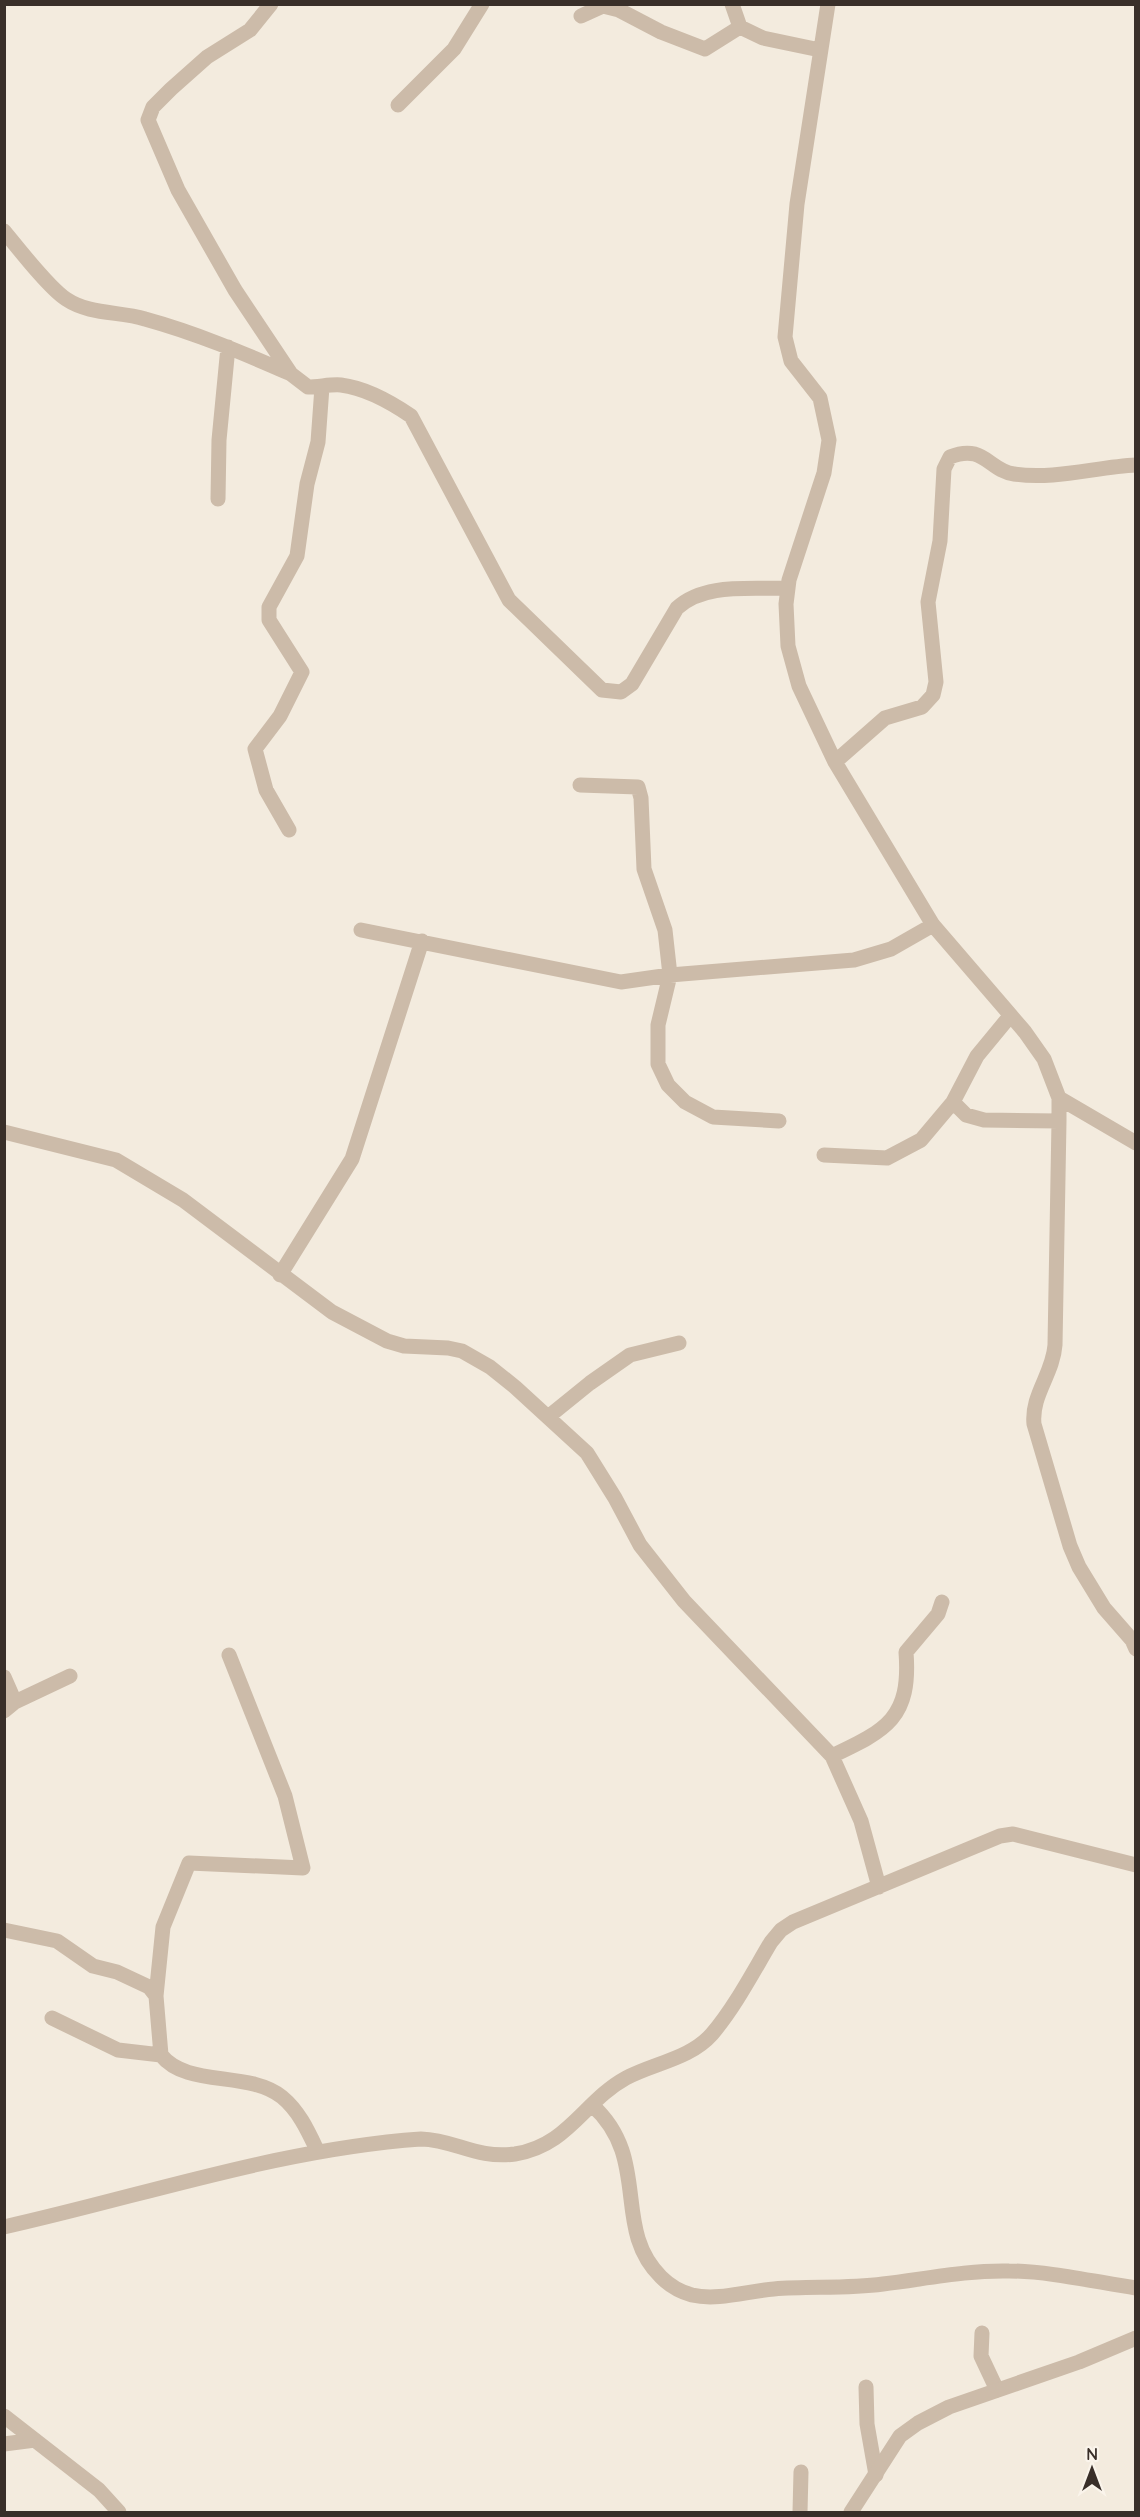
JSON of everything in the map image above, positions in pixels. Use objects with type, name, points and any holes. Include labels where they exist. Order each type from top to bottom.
[{"type":"street","points":[[271,4],[250,30],[207,57],[171,89],[153,107],[148,120],[178,190],[235,290],[291,374]]},
{"type":"street","points":[[398,105],[454,49],[482,4]]},
{"type":"street","points":[[732,4],[740,27],[763,38],[820,50]]},
{"type":"street","points":[[828,4],[797,204],[785,338],[791,361],[820,398],[829,440],[824,473],[792,563],[786,626],[792,666],[807,705],[836,762],[933,925],[1036,1045],[1051,1074],[1059,1098],[1054,1358],[1051,1370],[1036,1398],[1033,1411],[1034,1424],[1070,1546],[1079,1567],[1104,1608],[1132,1640],[1136,1649]]},
{"type":"street","points":[[581,16],[603,6],[619,10],[661,32],[705,49],[740,27]]},
{"type":"street","points":[[4,231],[64,298],[80,306],[146,319],[228,347],[291,374],[308,387],[333,385],[351,388],[394,404],[411,416],[509,600],[602,690],[621,692],[632,684],[677,608],[687,598],[710,591],[788,588]]},
{"type":"street","points":[[218,499],[219,440],[228,347]]},
{"type":"street","points":[[288,830],[267,790],[255,749],[280,716],[302,672],[269,620],[269,608],[297,556],[307,484],[318,442],[322,387]]},
{"type":"street","points":[[836,762],[885,718],[922,707],[933,695],[936,682],[928,602],[940,541],[944,470],[950,458],[961,453],[971,453],[987,459],[1011,474],[1048,475],[1100,466],[1136,465]]},
{"type":"street","points":[[580,785],[638,787],[641,798],[644,869],[665,930],[670,975],[658,1025],[658,1064],[668,1085],[685,1102],[713,1117],[779,1121]]},
{"type":"street","points":[[361,930],[529,962],[605,981],[621,982],[670,975],[854,960],[891,949],[933,925]]},
{"type":"street","points":[[280,1275],[352,1159],[422,941]]},
{"type":"street","points":[[824,1155],[886,1158],[921,1140],[953,1102],[977,1056],[1010,1016]]},
{"type":"street","points":[[1059,1098],[1136,1143]]},
{"type":"street","points":[[953,1102],[966,1115],[984,1120],[1059,1121]]},
{"type":"street","points":[[4,1132],[116,1160],[183,1200],[332,1312],[387,1341],[404,1346],[448,1348],[476,1357],[548,1417],[586,1453],[615,1498],[640,1545],[684,1601],[832,1756],[861,1821],[879,1887]]},
{"type":"street","points":[[548,1417],[630,1355],[680,1343]]},
{"type":"street","points":[[832,1756],[863,1741],[892,1721],[904,1702],[908,1674],[906,1652],[938,1614],[942,1602]]},
{"type":"street","points":[[161,2055],[156,1996],[163,1927],[189,1863],[303,1868],[285,1796],[229,1655]]},
{"type":"street","points":[[4,1677],[10,1707],[70,1676]]},
{"type":"street","points":[[4,2227],[317,2150],[435,2139],[486,2155],[518,2153],[549,2143],[563,2134],[597,2098],[625,2078],[675,2059],[711,2036],[781,1930],[793,1922],[1012,1834],[1025,1835],[1136,1865]]},
{"type":"street","points":[[4,1930],[57,1941],[85,1962],[117,1972],[149,1987],[156,1996]]},
{"type":"street","points":[[52,2018],[118,2050],[161,2055],[174,2067],[183,2071],[256,2084],[271,2089],[300,2116],[317,2150]]},
{"type":"street","points":[[592,2105],[613,2127],[625,2154],[633,2218],[646,2256],[661,2277],[681,2291],[705,2296],[776,2289],[882,2284],[943,2275],[1010,2271],[1136,2288]]},
{"type":"street","points":[[982,2333],[981,2356],[997,2390]]},
{"type":"street","points":[[852,2512],[900,2436],[910,2429],[949,2407],[1079,2362],[1136,2338]]},
{"type":"street","points":[[866,2387],[867,2424],[876,2475]]},
{"type":"street","points":[[4,2415],[99,2490],[118,2512]]},
{"type":"street","points":[[4,2444],[35,2440]]},
{"type":"street","points":[[800,2512],[801,2472]]}]
